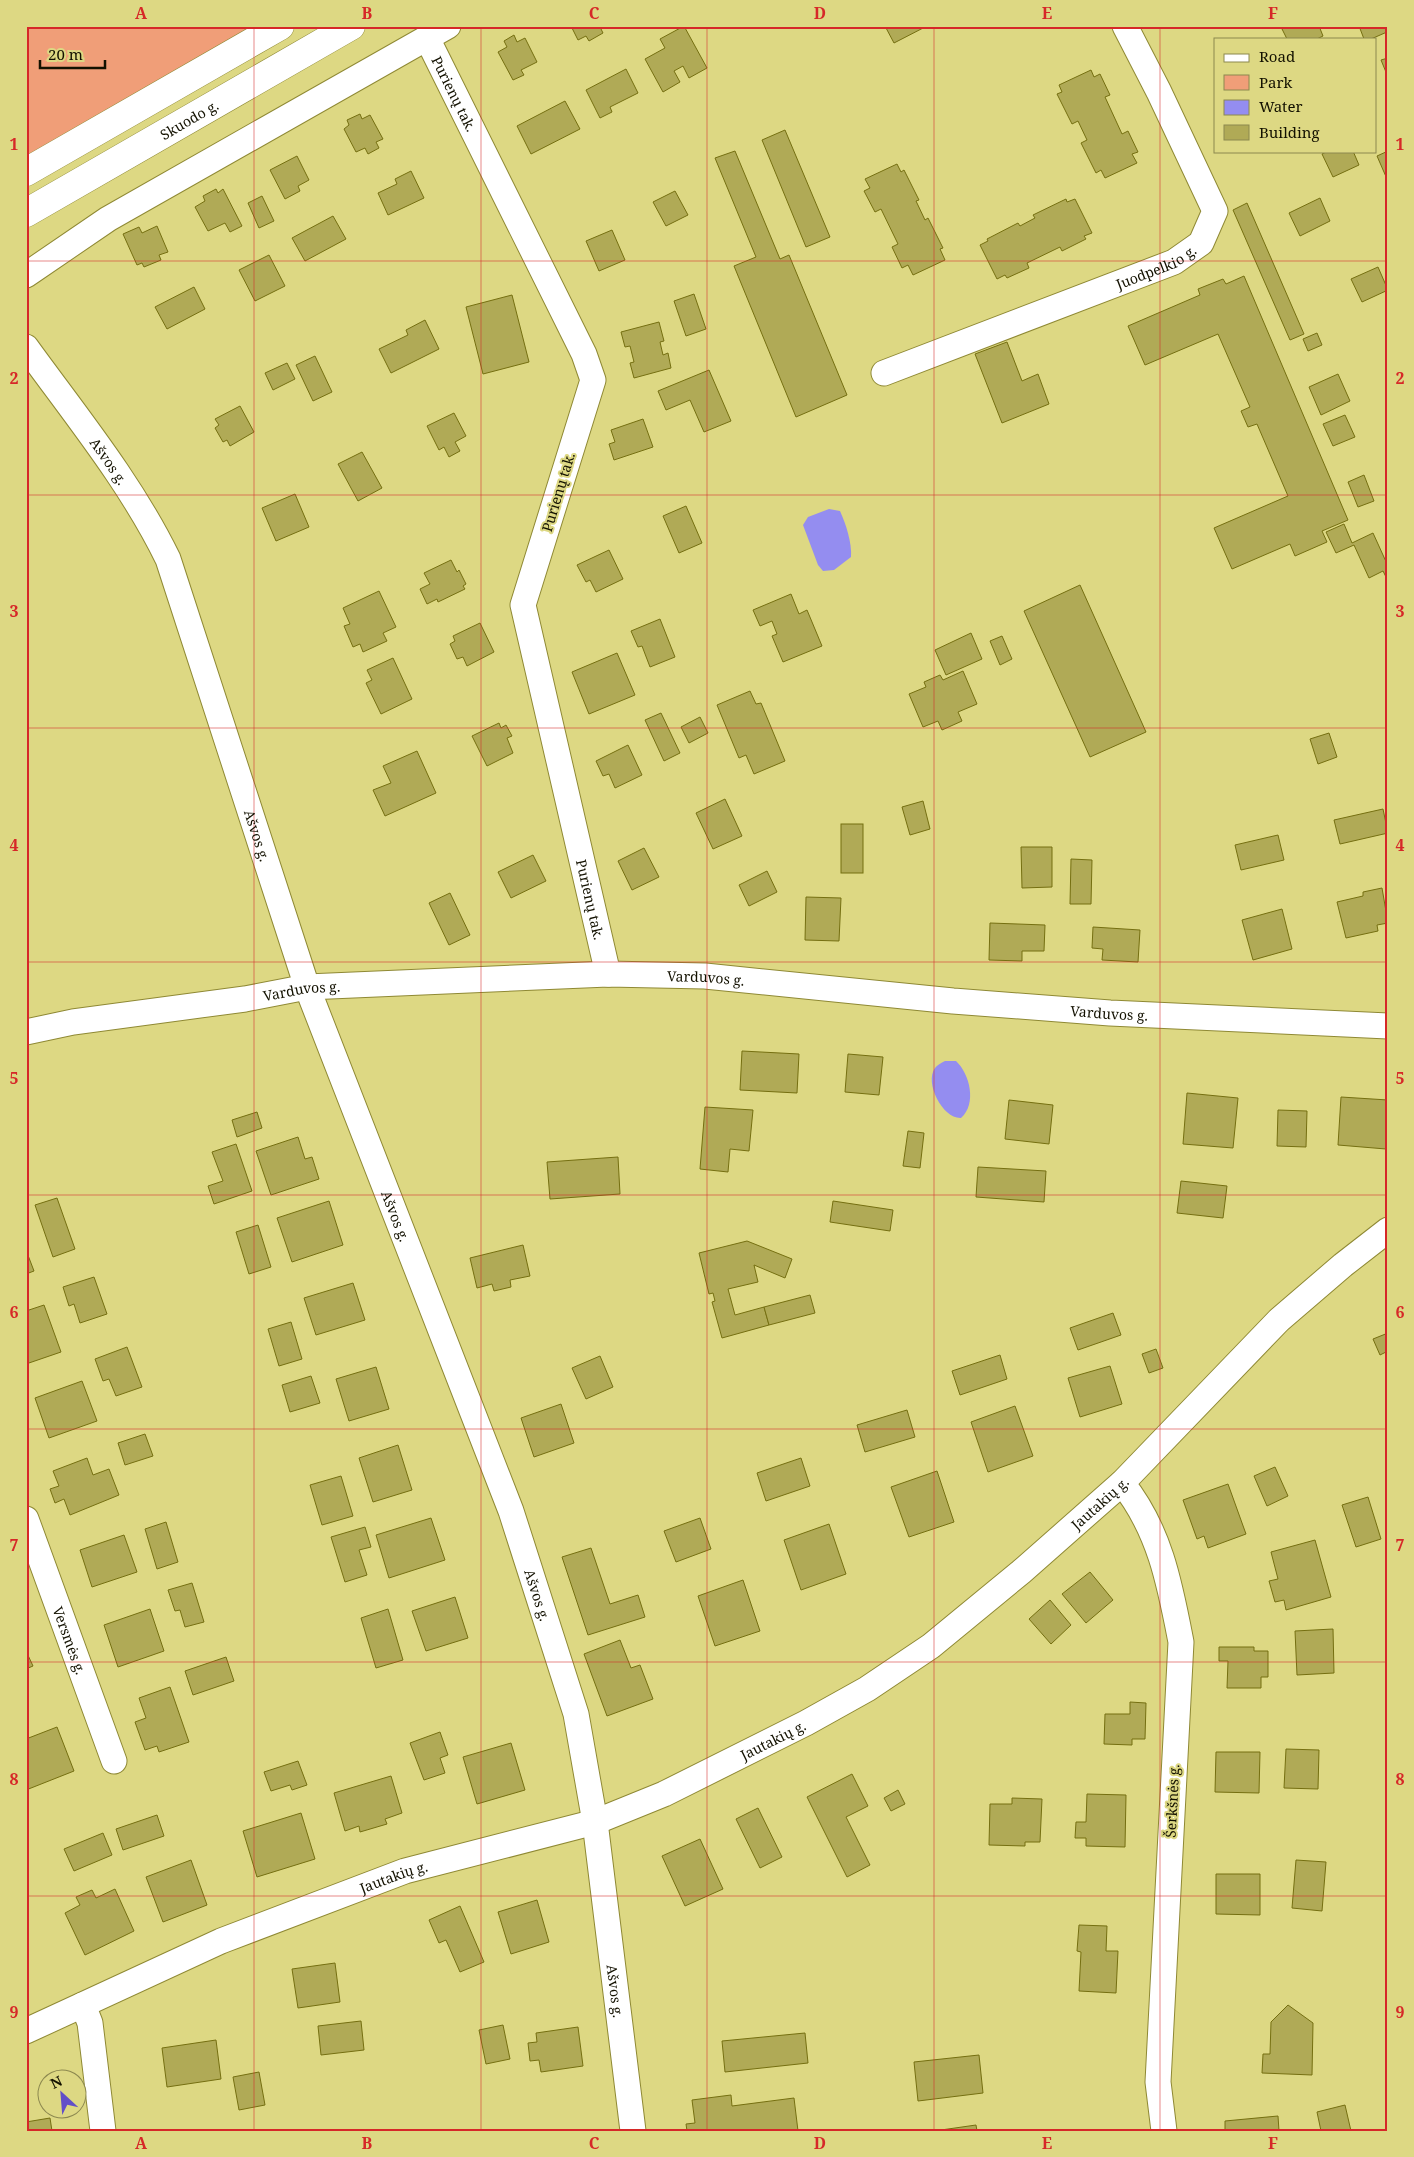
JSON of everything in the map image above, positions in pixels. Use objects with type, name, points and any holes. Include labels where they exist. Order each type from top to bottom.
[{"type":"main road","points":[[26,172],[280,26]]},
{"type":"main road","name":"Skuodo g.","points":[[26,213],[351,26]]},
{"type":"street","name":"Juodpelkio g.","points":[[884,373],[1174,262],[1201,243],[1215,211],[1160,92],[1125,26]]},
{"type":"street","points":[[26,276],[108,220],[438,32]]},
{"type":"street","name":"Purienų tak.","points":[[438,32],[593,380],[523,605],[608,974]]},
{"type":"street","name":"Ašvos g.","points":[[26,347],[132,493],[151,524],[168,560],[307,987],[511,1511],[576,1714],[595,1822],[633,2131]]},
{"type":"street","name":"Varduvos g.","points":[[26,1032],[73,1022],[245,999],[307,987],[608,974],[705,976],[953,1001],[1110,1013],[1388,1026]]},
{"type":"street","name":"Jautakių g.","points":[[26,2031],[221,1941],[405,1871],[595,1822],[664,1794],[806,1724],[867,1689],[931,1646],[1021,1572],[1122,1483],[1279,1320],[1343,1265],[1388,1230]]},
{"type":"street","name":"Šerkšnės g.","points":[[1122,1483],[1137,1501],[1156,1539],[1168,1574],[1181,1642],[1158,2082],[1164,2131]]},
{"type":"street","name":"Versmės g.","points":[[26,1519],[114,1761]]},
{"type":"street","points":[[82,2006],[90,2023],[103,2131]]},
{"type":"green space","points":[[26,26],[258,26],[26,159]]},
{"type":"water","points":[[829,509],[840,511],[851,546],[851,557],[834,570],[823,571],[818,565],[803,525],[808,517]]},
{"type":"water","points":[[945,1061],[956,1061],[965,1073],[968,1081],[970,1089],[969,1105],[961,1118],[954,1117],[942,1107],[934,1091],[932,1074],[939,1064]]},
{"type":"building","points":[[571,26],[605,26],[601,29],[603,33],[589,41],[586,36],[578,40]]},
{"type":"building","points":[[684,26],[707,68],[689,78],[683,66],[674,71],[680,82],[663,92],[645,59],[665,48],[660,39]]},
{"type":"building","points":[[885,26],[927,26],[894,43]]},
{"type":"building","points":[[1289,26],[1319,26],[1323,36],[1319,38],[1286,38],[1282,29]]},
{"type":"building","points":[[1359,26],[1384,26],[1387,32],[1373,38],[1364,38]]},
{"type":"building","points":[[514,35],[517,42],[525,38],[537,62],[521,70],[524,75],[513,80],[498,52],[507,47],[504,41]]},
{"type":"building","points":[[1388,58],[1388,77],[1381,60]]},
{"type":"building","points":[[626,69],[638,93],[610,107],[612,112],[600,118],[586,90]]},
{"type":"building","points":[[1091,70],[1094,77],[1100,74],[1110,95],[1105,97],[1122,134],[1128,131],[1138,152],[1132,154],[1137,163],[1105,178],[1101,170],[1096,173],[1081,143],[1087,140],[1078,121],[1072,124],[1057,94],[1062,92],[1059,85]]},
{"type":"building","points":[[565,101],[580,129],[531,154],[517,126]]},
{"type":"building","points":[[360,114],[362,119],[370,115],[383,139],[376,142],[379,148],[368,154],[365,148],[356,152],[344,129],[349,125],[347,120]]},
{"type":"building","points":[[785,130],[830,237],[806,247],[762,140]]},
{"type":"building","points":[[735,151],[780,259],[789,255],[847,395],[796,417],[734,266],[756,257],[715,158]]},
{"type":"building","points":[[1388,151],[1388,179],[1387,179],[1377,156]]},
{"type":"building","points":[[1326,152],[1353,152],[1359,165],[1333,177],[1322,154]]},
{"type":"building","points":[[297,156],[309,180],[298,186],[300,191],[285,199],[270,170]]},
{"type":"building","points":[[897,164],[901,172],[904,170],[919,200],[916,201],[925,220],[928,218],[943,248],[940,249],[945,260],[913,275],[908,265],[902,268],[892,247],[898,244],[881,209],[875,212],[864,191],[870,188],[865,179]]},
{"type":"building","points":[[411,171],[424,198],[388,215],[378,193],[397,184],[395,179]]},
{"type":"building","points":[[216,189],[218,193],[223,189],[242,226],[230,232],[225,223],[208,231],[195,207],[205,201],[203,196]]},
{"type":"building","points":[[675,191],[688,215],[666,226],[653,202]]},
{"type":"building","points":[[262,196],[274,221],[259,228],[248,203]]},
{"type":"building","points":[[1320,198],[1330,221],[1300,236],[1289,213]]},
{"type":"building","points":[[1066,199],[1067,202],[1075,199],[1092,233],[1084,236],[1086,239],[1062,251],[1060,247],[1027,263],[1029,268],[1007,278],[1005,275],[997,279],[980,245],[988,241],[987,239],[1018,223],[1020,226],[1035,218],[1033,215]]},
{"type":"building","points":[[1247,203],[1304,334],[1290,340],[1233,210]]},
{"type":"building","points":[[333,216],[346,239],[305,261],[292,238]]},
{"type":"building","points":[[157,226],[168,252],[159,255],[161,260],[144,267],[142,263],[137,265],[123,234],[139,227],[142,233]]},
{"type":"building","points":[[612,230],[625,260],[599,271],[586,241]]},
{"type":"building","points":[[269,255],[285,286],[255,301],[239,270]]},
{"type":"building","points":[[1378,267],[1388,290],[1362,302],[1351,279]]},
{"type":"building","points":[[1244,276],[1348,520],[1322,531],[1327,542],[1295,556],[1290,544],[1232,569],[1214,528],[1288,496],[1257,424],[1248,427],[1241,411],[1250,407],[1218,334],[1145,365],[1128,326],[1200,295],[1198,289],[1223,279],[1226,284]]},
{"type":"building","points":[[194,287],[205,309],[167,329],[155,307]]},
{"type":"building","points":[[694,294],[706,329],[686,336],[674,301]]},
{"type":"building","points":[[512,295],[529,362],[483,374],[466,307]]},
{"type":"building","points":[[425,320],[439,349],[391,373],[379,349],[408,335],[406,330]]},
{"type":"building","points":[[659,322],[664,341],[660,342],[663,355],[668,353],[671,368],[634,378],[630,363],[634,362],[630,346],[625,347],[621,332]]},
{"type":"building","points":[[1317,333],[1322,345],[1308,351],[1303,339]]},
{"type":"building","points":[[1007,342],[1022,381],[1038,374],[1049,404],[1002,423],[975,354]]},
{"type":"building","points":[[315,356],[332,392],[313,401],[296,365]]},
{"type":"building","points":[[287,363],[295,379],[273,390],[265,373]]},
{"type":"building","points":[[709,370],[731,421],[704,432],[690,400],[666,410],[658,391]]},
{"type":"building","points":[[1338,374],[1350,401],[1321,415],[1309,387]]},
{"type":"building","points":[[240,406],[254,432],[230,446],[227,440],[223,442],[215,428],[219,425],[215,419]]},
{"type":"building","points":[[454,413],[466,436],[455,442],[460,451],[449,457],[444,447],[439,450],[427,426]]},
{"type":"building","points":[[1345,415],[1355,437],[1333,446],[1323,424]]},
{"type":"building","points":[[643,419],[653,447],[614,460],[609,444],[615,442],[611,430]]},
{"type":"building","points":[[362,452],[382,488],[358,501],[338,464]]},
{"type":"building","points":[[1364,475],[1374,501],[1358,507],[1348,482]]},
{"type":"building","points":[[295,494],[309,527],[276,541],[262,508]]},
{"type":"building","points":[[686,506],[702,543],[679,553],[663,516]]},
{"type":"building","points":[[1344,524],[1352,543],[1373,533],[1388,566],[1388,581],[1383,571],[1369,578],[1354,545],[1336,553],[1326,532]]},
{"type":"building","points":[[609,550],[623,579],[596,592],[590,580],[586,582],[577,565]]},
{"type":"building","points":[[451,560],[466,584],[463,586],[465,589],[438,602],[437,599],[427,604],[420,589],[430,584],[424,573]]},
{"type":"building","points":[[1080,585],[1146,732],[1090,757],[1024,611]]},
{"type":"building","points":[[379,591],[396,627],[383,633],[387,641],[363,652],[360,644],[353,647],[344,626],[350,624],[343,608]]},
{"type":"building","points":[[791,594],[799,614],[807,610],[822,646],[783,662],[772,636],[777,634],[772,621],[760,626],[753,610]]},
{"type":"building","points":[[660,619],[675,657],[650,667],[642,646],[638,647],[631,631]]},
{"type":"building","points":[[480,623],[494,652],[467,666],[463,657],[457,659],[450,644],[455,641],[453,636]]},
{"type":"building","points":[[971,633],[982,659],[946,675],[935,650]]},
{"type":"building","points":[[1002,636],[1012,659],[1000,665],[990,641]]},
{"type":"building","points":[[617,653],[635,695],[589,714],[572,672]]},
{"type":"building","points":[[393,658],[412,699],[381,714],[366,683],[372,680],[367,670]]},
{"type":"building","points":[[963,671],[977,704],[958,712],[962,721],[942,730],[938,721],[923,727],[909,694],[926,687],[924,682],[940,675],[943,680]]},
{"type":"building","points":[[750,691],[756,704],[761,703],[785,761],[754,774],[746,755],[739,758],[717,705]]},
{"type":"building","points":[[661,713],[680,753],[664,761],[645,720]]},
{"type":"building","points":[[700,717],[708,733],[689,743],[681,727]]},
{"type":"building","points":[[499,723],[501,728],[506,725],[512,736],[507,738],[513,753],[487,766],[472,736]]},
{"type":"building","points":[[1329,733],[1337,757],[1318,764],[1310,739]]},
{"type":"building","points":[[628,745],[642,775],[615,788],[609,774],[603,776],[596,761]]},
{"type":"building","points":[[417,751],[436,793],[385,816],[373,790],[391,783],[383,766]]},
{"type":"building","points":[[725,799],[742,836],[713,849],[696,813]]},
{"type":"building","points":[[923,801],[930,829],[910,835],[902,807]]},
{"type":"building","points":[[1383,809],[1388,833],[1340,844],[1334,820]]},
{"type":"building","points":[[841,824],[863,824],[863,873],[841,873]]},
{"type":"building","points":[[1278,835],[1284,860],[1241,870],[1235,845]]},
{"type":"building","points":[[1021,847],[1052,847],[1052,887],[1022,888]]},
{"type":"building","points":[[644,848],[659,877],[632,890],[618,861]]},
{"type":"building","points":[[533,855],[546,881],[511,898],[498,872]]},
{"type":"building","points":[[1071,859],[1092,860],[1091,904],[1070,904]]},
{"type":"building","points":[[767,871],[777,892],[749,906],[739,885]]},
{"type":"building","points":[[1382,888],[1388,923],[1377,925],[1378,931],[1346,938],[1337,902],[1363,896],[1363,892]]},
{"type":"building","points":[[450,893],[470,935],[449,945],[429,903]]},
{"type":"building","points":[[806,897],[841,898],[839,941],[805,940]]},
{"type":"building","points":[[1282,909],[1292,949],[1253,960],[1242,920]]},
{"type":"building","points":[[990,923],[1045,925],[1044,951],[1022,951],[1022,961],[989,960]]},
{"type":"building","points":[[1093,927],[1140,930],[1138,962],[1102,960],[1103,949],[1092,948]]},
{"type":"building","points":[[742,1051],[799,1054],[797,1093],[740,1090]]},
{"type":"building","points":[[848,1054],[883,1057],[879,1095],[845,1092]]},
{"type":"building","points":[[1187,1093],[1238,1098],[1233,1148],[1183,1144]]},
{"type":"building","points":[[1341,1097],[1388,1100],[1386,1149],[1338,1145]]},
{"type":"building","points":[[1009,1100],[1053,1105],[1049,1144],[1005,1139]]},
{"type":"building","points":[[705,1107],[753,1110],[749,1151],[730,1149],[728,1172],[700,1169]]},
{"type":"building","points":[[1278,1110],[1307,1111],[1306,1147],[1277,1146]]},
{"type":"building","points":[[257,1112],[262,1128],[237,1137],[232,1120]]},
{"type":"building","points":[[908,1131],[924,1133],[920,1168],[903,1166]]},
{"type":"building","points":[[298,1137],[305,1159],[312,1157],[319,1179],[271,1195],[256,1151]]},
{"type":"building","points":[[236,1144],[252,1191],[214,1204],[208,1186],[223,1181],[212,1152]]},
{"type":"building","points":[[618,1157],[620,1194],[550,1199],[547,1162]]},
{"type":"building","points":[[978,1167],[1046,1171],[1044,1202],[976,1197]]},
{"type":"building","points":[[1181,1181],[1227,1186],[1223,1218],[1177,1213]]},
{"type":"building","points":[[57,1198],[75,1249],[53,1257],[35,1205]]},
{"type":"building","points":[[329,1201],[343,1245],[292,1262],[277,1218]]},
{"type":"building","points":[[833,1201],[893,1210],[890,1231],[830,1222]]},
{"type":"building","points":[[258,1225],[271,1267],[249,1274],[236,1232]]},
{"type":"building","points":[[747,1241],[792,1259],[785,1278],[754,1265],[758,1282],[728,1289],[735,1315],[764,1307],[769,1325],[722,1338],[712,1302],[715,1301],[713,1293],[709,1294],[699,1253]]},
{"type":"building","points":[[523,1245],[530,1276],[510,1280],[511,1287],[494,1291],[492,1284],[477,1288],[470,1258]]},
{"type":"building","points":[[26,1250],[34,1271],[26,1274]]},
{"type":"building","points":[[94,1277],[107,1314],[80,1323],[74,1304],[69,1306],[63,1287]]},
{"type":"building","points":[[353,1283],[365,1320],[316,1335],[304,1298]]},
{"type":"building","points":[[810,1295],[815,1313],[769,1325],[764,1307]]},
{"type":"building","points":[[44,1305],[61,1352],[26,1364],[26,1311]]},
{"type":"building","points":[[1113,1313],[1121,1335],[1078,1350],[1070,1328]]},
{"type":"building","points":[[291,1322],[302,1359],[279,1366],[268,1329]]},
{"type":"building","points":[[1388,1333],[1388,1351],[1380,1355],[1373,1339]]},
{"type":"building","points":[[127,1347],[142,1387],[116,1396],[109,1379],[103,1381],[95,1359]]},
{"type":"building","points":[[1156,1349],[1163,1368],[1149,1373],[1142,1354]]},
{"type":"building","points":[[1000,1355],[1007,1379],[960,1395],[952,1371]]},
{"type":"building","points":[[600,1356],[613,1387],[586,1399],[572,1368]]},
{"type":"building","points":[[1110,1366],[1122,1404],[1080,1417],[1068,1378]]},
{"type":"building","points":[[376,1367],[389,1409],[349,1421],[336,1379]]},
{"type":"building","points":[[311,1376],[320,1403],[290,1412],[282,1385]]},
{"type":"building","points":[[82,1381],[97,1421],[49,1438],[35,1398]]},
{"type":"building","points":[[561,1404],[574,1443],[534,1457],[521,1418]]},
{"type":"building","points":[[1015,1406],[1033,1456],[988,1472],[971,1422]]},
{"type":"building","points":[[907,1410],[915,1437],[865,1452],[857,1425]]},
{"type":"building","points":[[145,1434],[153,1456],[125,1465],[118,1443]]},
{"type":"building","points":[[398,1445],[412,1490],[373,1502],[359,1458]]},
{"type":"building","points":[[87,1458],[93,1475],[109,1469],[119,1495],[70,1515],[64,1499],[55,1503],[50,1489],[59,1486],[53,1471]]},
{"type":"building","points":[[801,1458],[810,1486],[766,1501],[757,1473]]},
{"type":"building","points":[[1275,1467],[1288,1496],[1267,1506],[1254,1476]]},
{"type":"building","points":[[937,1471],[954,1522],[909,1537],[891,1487]]},
{"type":"building","points":[[341,1476],[353,1516],[322,1525],[310,1485]]},
{"type":"building","points":[[1228,1484],[1246,1534],[1208,1548],[1204,1536],[1197,1539],[1183,1500]]},
{"type":"building","points":[[1368,1497],[1381,1539],[1356,1547],[1342,1505]]},
{"type":"building","points":[[431,1518],[445,1560],[389,1578],[376,1535]]},
{"type":"building","points":[[700,1518],[711,1549],[676,1562],[664,1531]]},
{"type":"building","points":[[166,1522],[178,1562],[157,1569],[145,1529]]},
{"type":"building","points":[[829,1524],[846,1574],[801,1590],[784,1540]]},
{"type":"building","points":[[365,1527],[371,1547],[359,1550],[367,1575],[345,1582],[331,1537]]},
{"type":"building","points":[[124,1535],[137,1572],[92,1587],[80,1550]]},
{"type":"building","points":[[1315,1540],[1331,1597],[1286,1610],[1284,1600],[1275,1602],[1269,1581],[1278,1579],[1271,1552]]},
{"type":"building","points":[[591,1548],[610,1604],[638,1595],[645,1617],[588,1635],[562,1557]]},
{"type":"building","points":[[1090,1572],[1113,1600],[1086,1623],[1062,1594]]},
{"type":"building","points":[[743,1580],[760,1631],[715,1646],[698,1596]]},
{"type":"building","points":[[192,1583],[204,1622],[185,1627],[180,1610],[175,1611],[168,1590]]},
{"type":"building","points":[[455,1597],[468,1638],[426,1651],[412,1611]]},
{"type":"building","points":[[1050,1600],[1071,1625],[1051,1644],[1029,1619]]},
{"type":"building","points":[[150,1609],[164,1651],[118,1667],[104,1625]]},
{"type":"building","points":[[388,1609],[403,1660],[376,1668],[361,1618]]},
{"type":"building","points":[[1333,1629],[1334,1673],[1297,1675],[1295,1631]]},
{"type":"building","points":[[620,1640],[631,1668],[640,1665],[653,1699],[607,1716],[584,1654]]},
{"type":"building","points":[[1219,1647],[1254,1647],[1254,1651],[1268,1651],[1268,1677],[1261,1677],[1261,1688],[1227,1688],[1228,1661],[1219,1661]]},
{"type":"building","points":[[26,1651],[33,1666],[26,1669]]},
{"type":"building","points":[[226,1657],[234,1681],[193,1695],[185,1671]]},
{"type":"building","points":[[170,1687],[189,1742],[159,1752],[157,1746],[145,1750],[135,1722],[146,1718],[139,1698]]},
{"type":"building","points":[[1130,1702],[1146,1703],[1145,1739],[1132,1739],[1132,1745],[1104,1744],[1105,1714],[1130,1714]]},
{"type":"building","points":[[57,1727],[74,1771],[26,1790],[26,1739]]},
{"type":"building","points":[[440,1732],[448,1755],[440,1758],[445,1773],[424,1780],[410,1743]]},
{"type":"building","points":[[511,1743],[525,1790],[477,1804],[463,1757]]},
{"type":"building","points":[[1286,1749],[1319,1750],[1318,1789],[1284,1788]]},
{"type":"building","points":[[1216,1752],[1260,1752],[1259,1793],[1215,1792]]},
{"type":"building","points":[[298,1761],[307,1785],[292,1790],[290,1785],[271,1791],[264,1772]]},
{"type":"building","points":[[852,1774],[868,1806],[846,1817],[870,1865],[847,1877],[807,1797]]},
{"type":"building","points":[[391,1776],[402,1813],[385,1819],[387,1824],[360,1832],[359,1826],[345,1831],[334,1793]]},
{"type":"building","points":[[898,1790],[905,1804],[891,1811],[884,1798]]},
{"type":"building","points":[[1087,1794],[1126,1795],[1125,1847],[1086,1846],[1086,1838],[1075,1838],[1076,1822],[1086,1822]]},
{"type":"building","points":[[1012,1798],[1042,1799],[1040,1842],[1025,1842],[1025,1846],[989,1845],[990,1804],[1012,1804]]},
{"type":"building","points":[[758,1808],[782,1857],[760,1868],[736,1819]]},
{"type":"building","points":[[301,1813],[315,1859],[257,1877],[243,1831]]},
{"type":"building","points":[[157,1815],[164,1836],[123,1850],[116,1829]]},
{"type":"building","points":[[103,1833],[112,1855],[74,1871],[64,1849]]},
{"type":"building","points":[[700,1839],[723,1889],[685,1906],[662,1856]]},
{"type":"building","points":[[191,1860],[207,1905],[163,1922],[146,1877]]},
{"type":"building","points":[[1296,1860],[1326,1862],[1322,1911],[1292,1908]]},
{"type":"building","points":[[1216,1874],[1260,1874],[1260,1915],[1216,1914]]},
{"type":"building","points":[[115,1889],[134,1931],[85,1955],[65,1913],[80,1905],[76,1897],[92,1890],[96,1898]]},
{"type":"building","points":[[537,1900],[549,1942],[511,1954],[498,1912]]},
{"type":"building","points":[[460,1906],[484,1962],[460,1972],[446,1940],[439,1943],[429,1920]]},
{"type":"building","points":[[1079,1925],[1107,1926],[1106,1951],[1118,1951],[1116,1993],[1079,1991],[1081,1952],[1077,1951]]},
{"type":"building","points":[[335,1963],[340,2002],[298,2008],[292,1969]]},
{"type":"building","points":[[1288,2005],[1313,2023],[1312,2075],[1262,2073],[1263,2054],[1270,2054],[1271,2022]]},
{"type":"building","points":[[361,2021],[364,2050],[321,2055],[318,2026]]},
{"type":"building","points":[[503,2025],[510,2059],[486,2064],[479,2030]]},
{"type":"building","points":[[578,2027],[583,2066],[541,2072],[539,2060],[530,2061],[528,2043],[537,2042],[536,2033]]},
{"type":"building","points":[[805,2033],[808,2063],[725,2072],[722,2041]]},
{"type":"building","points":[[216,2040],[221,2079],[167,2087],[162,2048]]},
{"type":"building","points":[[979,2055],[983,2093],[918,2101],[914,2062]]},
{"type":"building","points":[[259,2072],[265,2105],[239,2110],[233,2077]]},
{"type":"building","points":[[731,2095],[732,2106],[794,2098],[798,2131],[687,2131],[686,2124],[695,2123],[692,2100]]},
{"type":"building","points":[[1345,2105],[1351,2131],[1321,2131],[1317,2112]]},
{"type":"building","points":[[1278,2116],[1279,2131],[1225,2131],[1225,2121]]},
{"type":"building","points":[[50,2120],[52,2131],[26,2131],[26,2122]]},
{"type":"building","points":[[976,2125],[977,2131],[934,2131]]}]
